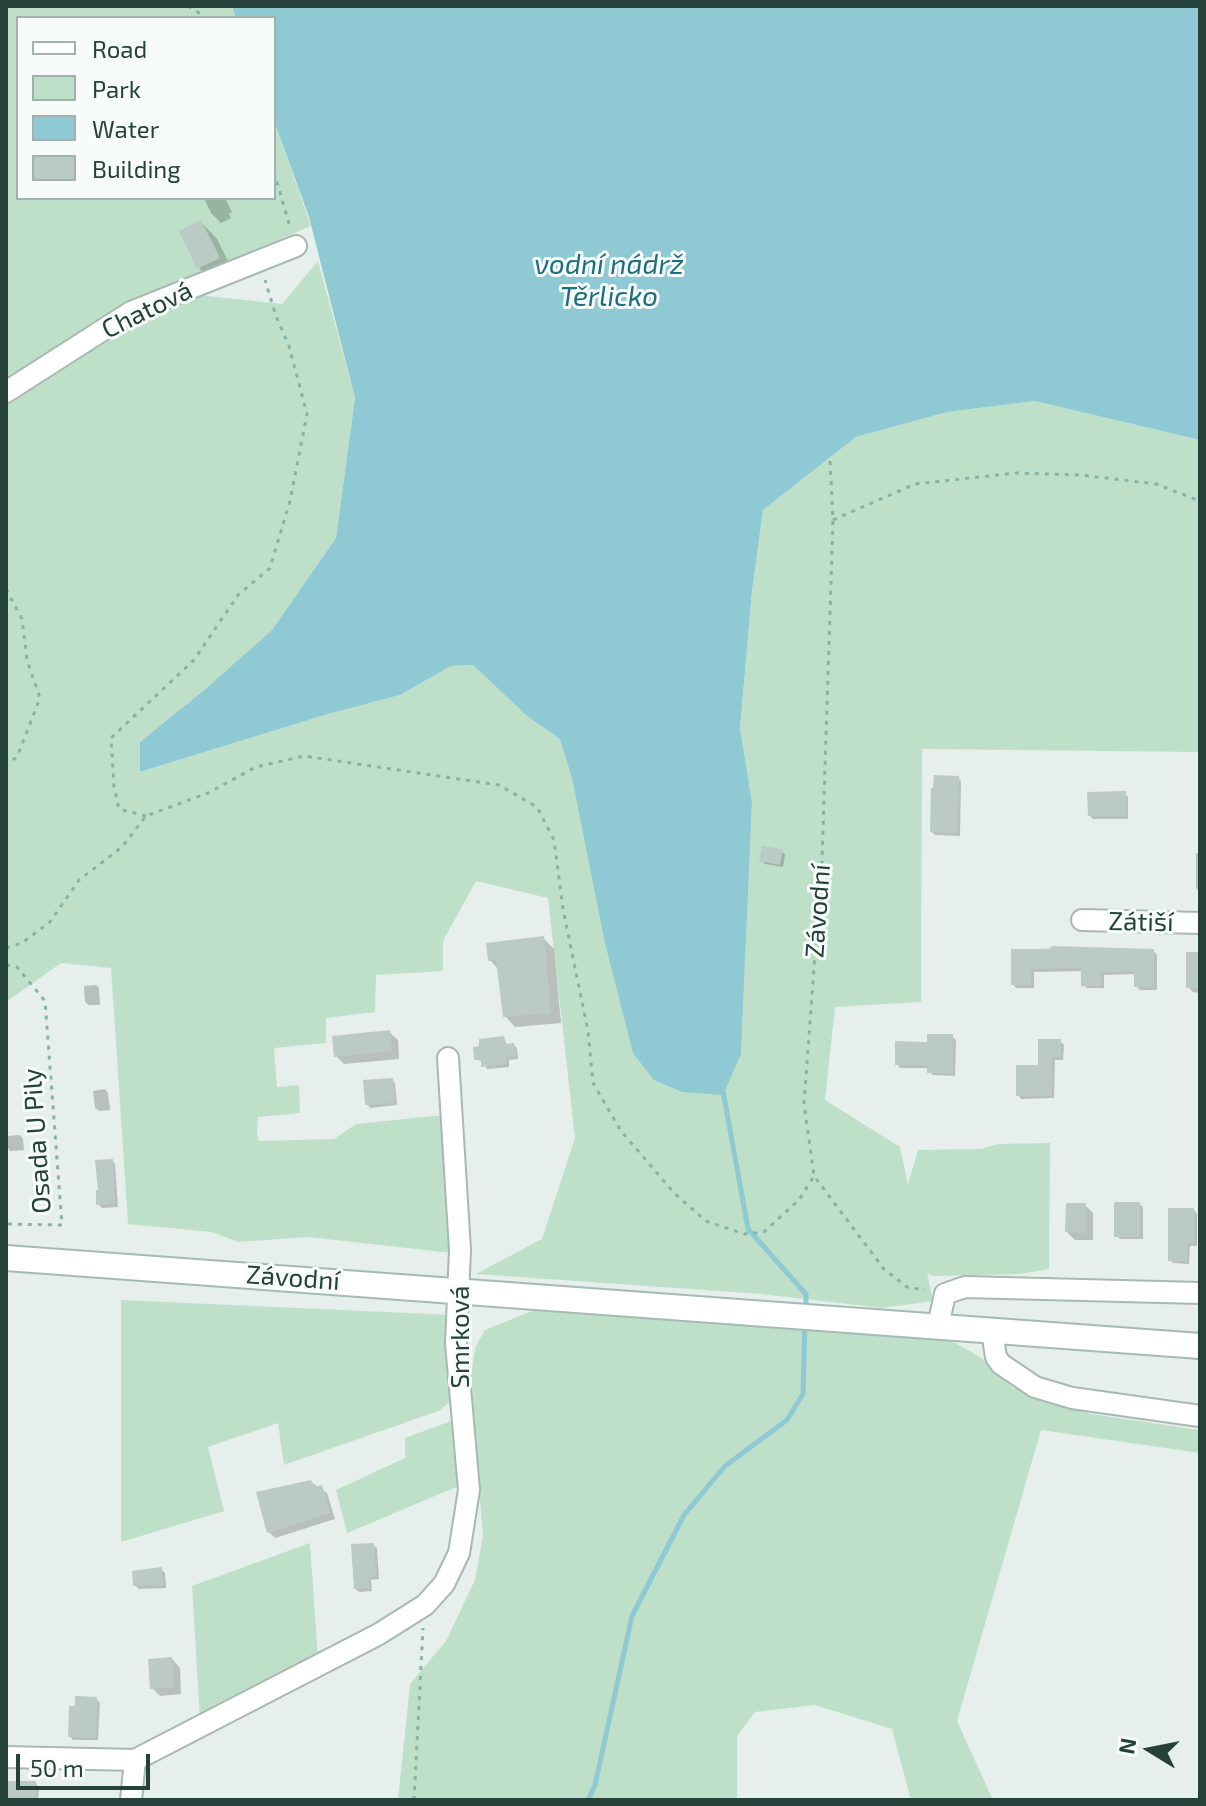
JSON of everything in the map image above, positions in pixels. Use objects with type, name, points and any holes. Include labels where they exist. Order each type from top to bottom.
[{"type":"main road","name":"Závodní","points":[[6,1258],[1200,1346]]},
{"type":"street","name":"Chatová","points":[[6,392],[131,312],[296,246]]},
{"type":"street","name":"Zátiší","points":[[1082,920],[1200,923]]},
{"type":"street","name":"Smrková","points":[[135,1760],[365,1641],[425,1605],[444,1584],[459,1553],[469,1490],[456,1343],[460,1290],[448,1058]]},
{"type":"street","points":[[938,1326],[945,1294],[965,1287],[1200,1293]]},
{"type":"street","points":[[992,1331],[996,1357],[1001,1364],[1035,1387],[1072,1398],[1200,1416]]},
{"type":"street","points":[[6,1757],[135,1760],[131,1800]]},
{"type":"path","points":[[276,179],[296,246]]},
{"type":"path","points":[[146,816],[119,809],[114,787],[111,738],[194,660],[238,595],[270,568],[290,501],[307,414],[289,346],[259,260]]},
{"type":"path","name":"Závodní","points":[[830,461],[833,520],[822,861],[804,1103],[814,1176],[884,1269],[907,1287],[945,1294]]},
{"type":"path","points":[[833,520],[915,484],[1016,473],[1081,475],[1156,484],[1200,501]]},
{"type":"path","points":[[6,589],[22,619],[27,660],[40,698],[17,757],[6,764]]},
{"type":"path","points":[[6,948],[22,943],[50,922],[79,880],[122,847],[146,816],[208,793],[256,767],[304,756],[499,785],[537,807],[554,840],[563,909],[588,1031],[593,1083],[621,1131],[675,1194],[706,1221],[744,1234],[764,1232],[799,1200],[814,1176]]},
{"type":"path","name":"Osada U Pily","points":[[6,965],[17,967],[45,1001],[62,1225],[6,1224]]},
{"type":"path","points":[[414,1800],[425,1605]]},
{"type":"green space","points":[[6,6],[232,6],[235,16],[16,16],[16,200],[276,200],[276,127],[311,226],[192,276],[198,295],[282,304],[318,261],[355,398],[336,538],[272,630],[140,742],[141,772],[400,695],[451,666],[473,665],[527,716],[560,739],[573,782],[741,1054],[752,802],[740,728],[752,591],[763,510],[856,437],[947,412],[1035,401],[1200,440],[1200,752],[922,749],[921,1002],[835,1007],[825,1100],[900,1147],[908,1184],[918,1150],[1050,1143],[1049,1269],[1021,1274],[934,1276],[927,1273],[933,1301],[883,1308],[761,1294],[476,1274],[542,1239],[575,1138],[548,898],[476,881],[443,941],[443,971],[376,975],[375,1012],[326,1018],[326,1043],[274,1048],[277,1087],[299,1085],[300,1113],[258,1117],[259,1141],[334,1139],[356,1124],[444,1115],[452,1253],[308,1237],[238,1242],[212,1232],[128,1224],[111,968],[61,963],[6,1002]]},
{"type":"green space","points":[[121,1300],[452,1315],[453,1398],[441,1410],[284,1465],[278,1423],[208,1447],[224,1511],[121,1542]]},
{"type":"green space","points":[[537,1309],[948,1339],[980,1357],[1013,1388],[1091,1414],[1200,1430],[1200,1453],[1041,1430],[957,1721],[993,1800],[911,1800],[892,1729],[815,1705],[755,1712],[737,1736],[737,1800],[398,1800],[410,1684],[446,1641],[475,1580],[483,1536],[470,1383],[475,1348],[485,1330]]},
{"type":"green space","points":[[454,1420],[461,1485],[347,1533],[336,1490],[405,1458],[405,1438]]},
{"type":"green space","points":[[310,1543],[318,1659],[200,1719],[192,1586]]},
{"type":"water","name":"vodní nádrž Těrlicko","points":[[232,6],[1200,6],[1200,440],[1035,401],[947,412],[856,437],[763,510],[752,591],[740,728],[752,802],[741,1054],[723,1095],[682,1092],[654,1080],[633,1053],[605,943],[573,782],[560,739],[527,716],[473,665],[451,666],[400,695],[140,772],[140,742],[272,630],[336,538],[355,398],[309,217],[276,126],[276,16],[235,16]]},
{"type":"building","points":[[201,220],[220,258],[197,269],[179,231]]},
{"type":"building","points":[[934,775],[959,776],[957,833],[930,832]]},
{"type":"building","points":[[1126,791],[1126,816],[1088,816],[1087,792]]},
{"type":"building","points":[[762,846],[783,849],[780,865],[759,861]]},
{"type":"building","points":[[544,936],[551,1013],[503,1017],[496,960],[488,961],[486,943]]},
{"type":"building","points":[[1051,946],[1154,949],[1154,987],[1134,987],[1134,972],[1101,972],[1101,986],[1081,986],[1081,968],[1031,969],[1031,985],[1011,985],[1011,949],[1051,949]]},
{"type":"building","points":[[1186,952],[1200,952],[1200,988],[1186,988]]},
{"type":"building","points":[[390,1030],[392,1051],[334,1057],[332,1036]]},
{"type":"building","points":[[927,1034],[953,1034],[953,1073],[927,1073],[927,1065],[895,1065],[895,1041],[927,1042]]},
{"type":"building","points":[[504,1036],[505,1044],[514,1043],[516,1056],[506,1057],[507,1064],[481,1067],[481,1060],[474,1060],[473,1047],[479,1046],[479,1039]]},
{"type":"building","points":[[1038,1039],[1061,1039],[1061,1057],[1052,1057],[1052,1096],[1016,1096],[1016,1065],[1038,1065]]},
{"type":"building","points":[[393,1078],[395,1103],[365,1105],[363,1080]]},
{"type":"building","points":[[113,1159],[115,1204],[96,1205],[95,1160]]},
{"type":"building","points":[[1114,1202],[1140,1202],[1140,1237],[1114,1237]]},
{"type":"building","points":[[1066,1203],[1086,1203],[1086,1233],[1065,1232]]},
{"type":"building","points":[[1168,1208],[1194,1208],[1194,1243],[1187,1243],[1187,1261],[1168,1261]]},
{"type":"building","points":[[311,1480],[314,1487],[322,1485],[330,1513],[267,1533],[256,1492]]},
{"type":"building","points":[[374,1543],[376,1576],[368,1577],[369,1588],[354,1589],[351,1544]]},
{"type":"building","points":[[162,1567],[163,1585],[133,1586],[132,1571]]},
{"type":"building","points":[[172,1657],[174,1687],[150,1689],[148,1659]]},
{"type":"building","points":[[75,1696],[97,1697],[96,1738],[68,1737],[69,1706],[75,1706]]},
{"type":"building","points":[[6,1781],[36,1781],[36,1800],[6,1800]]},
{"type":"waterway","points":[[723,1091],[748,1229],[806,1294],[806,1308]]},
{"type":"waterway","points":[[588,1800],[595,1785],[632,1616],[684,1515],[725,1466],[787,1420],[803,1394],[805,1322]]}]
